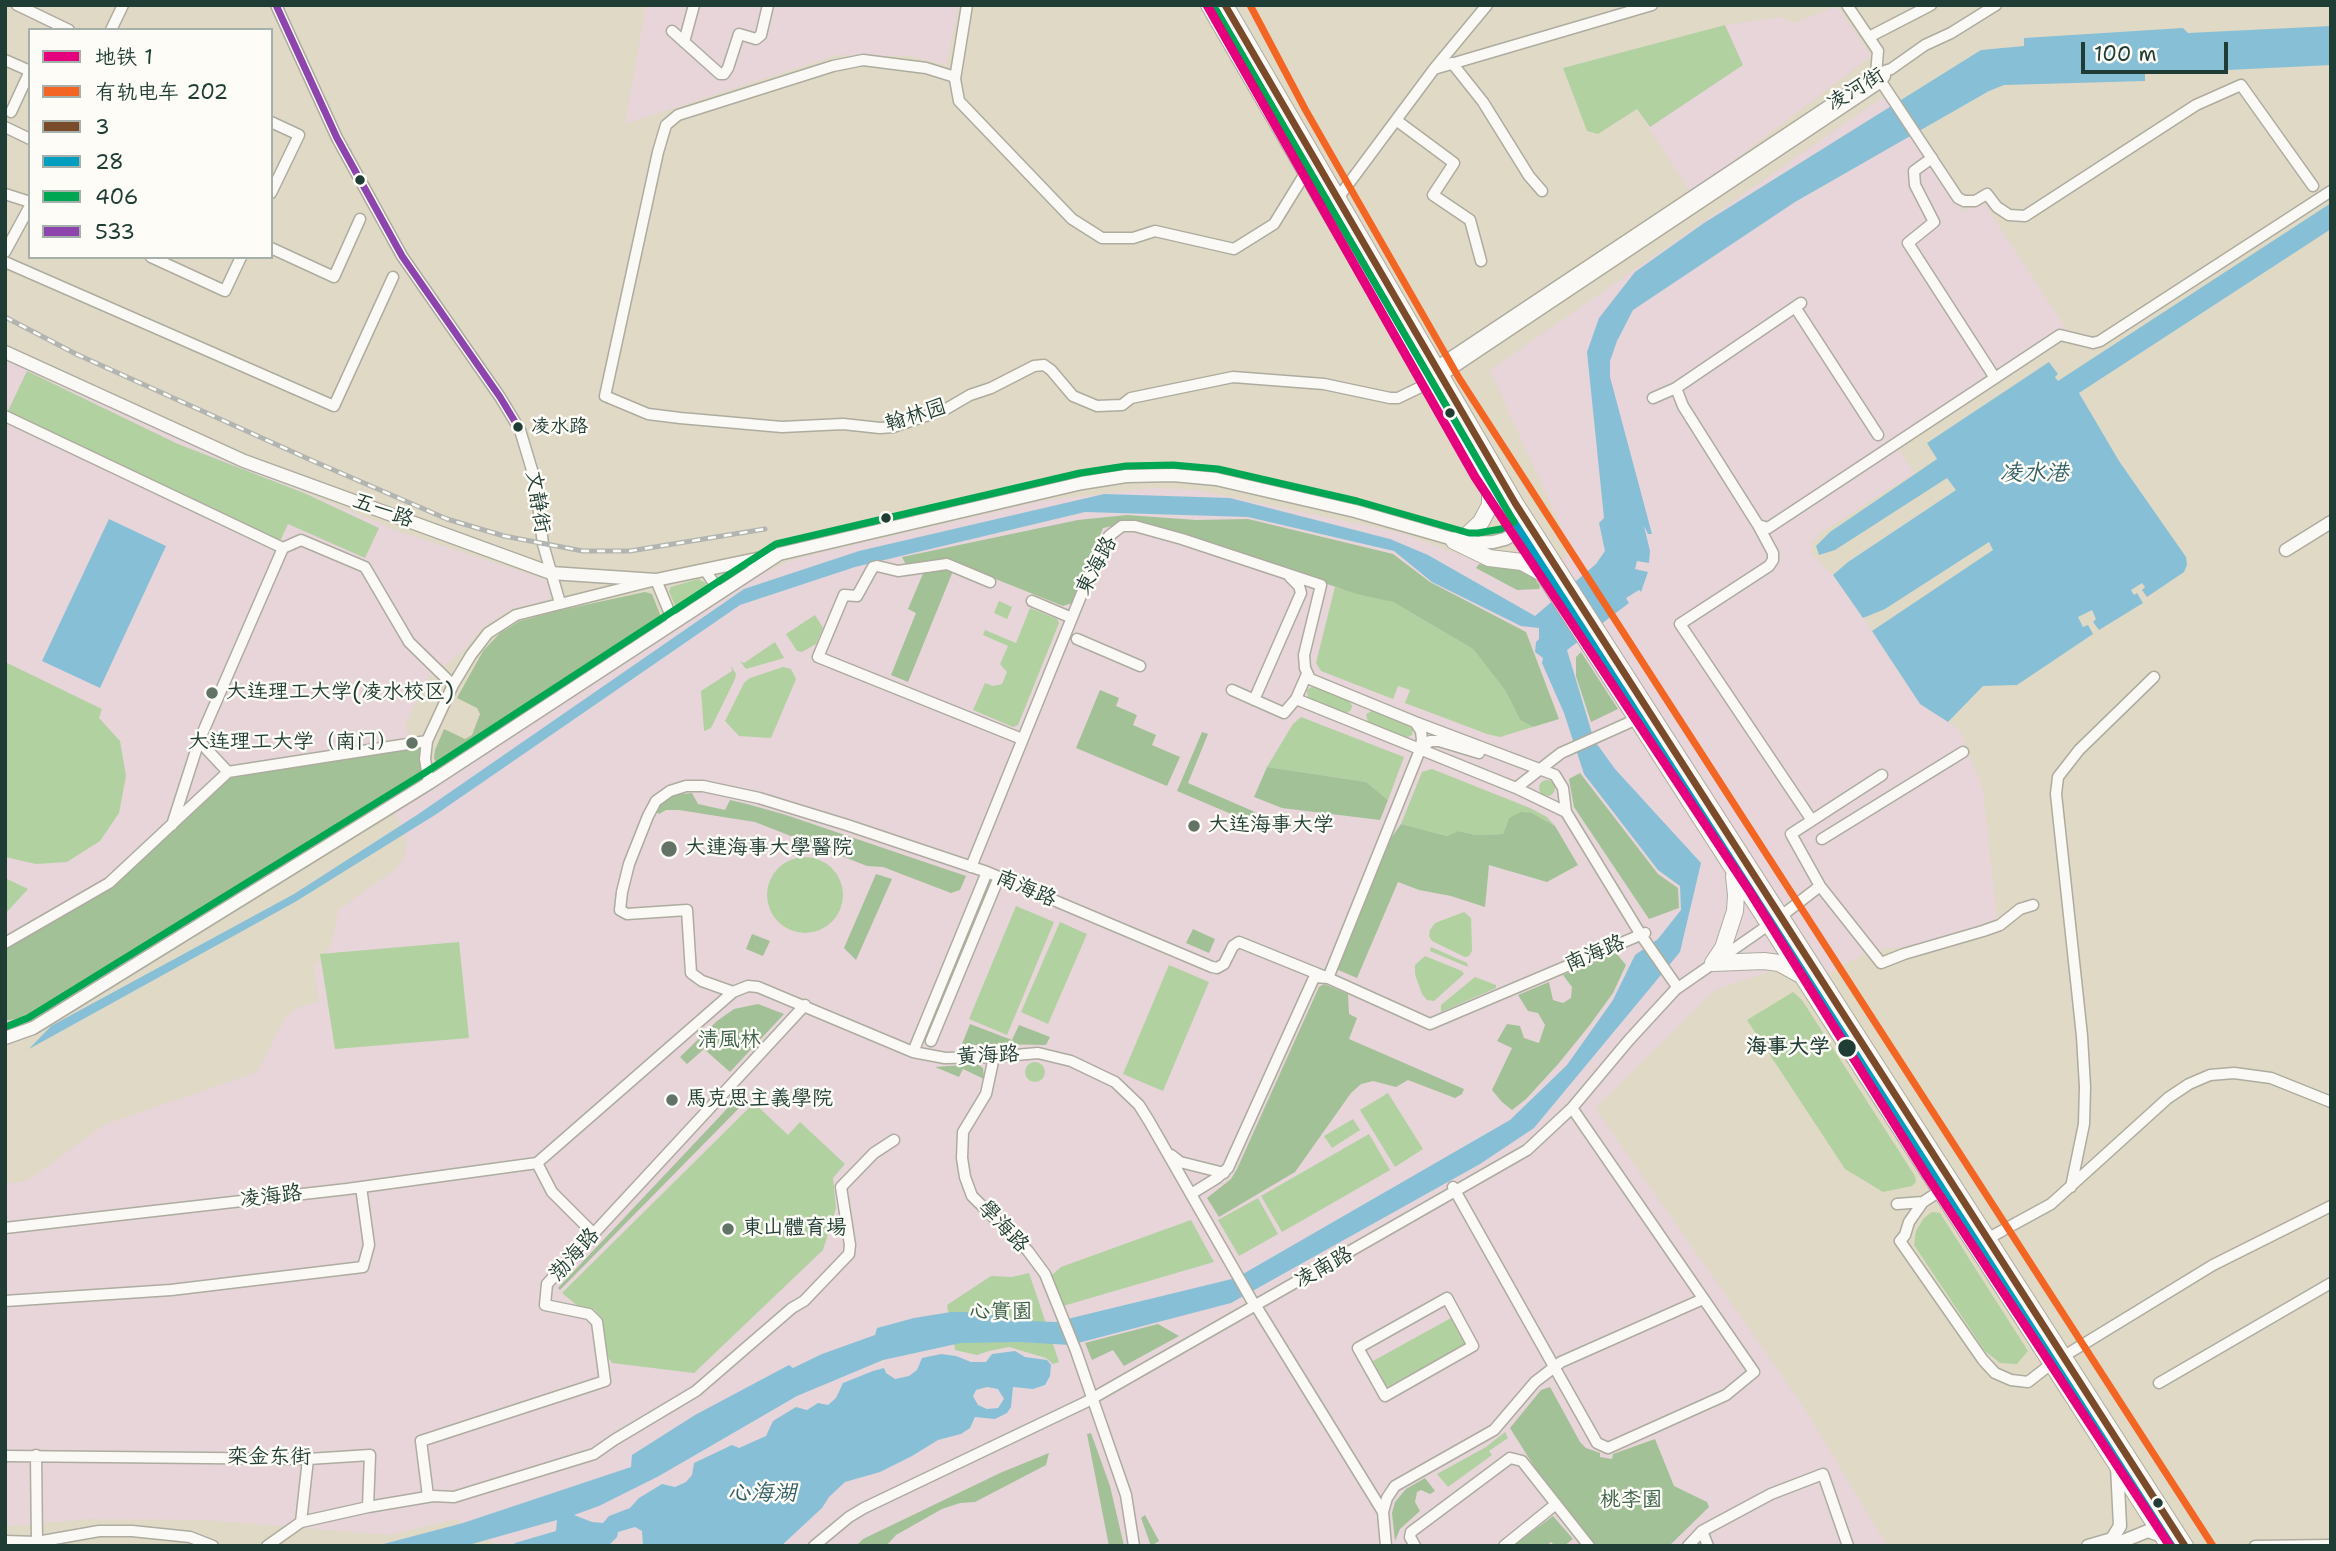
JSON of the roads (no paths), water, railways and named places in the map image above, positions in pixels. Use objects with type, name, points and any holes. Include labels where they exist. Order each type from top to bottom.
[{"type":"highway","points":[[1209,5],[1306,172],[1333,205]]},
{"type":"highway","points":[[1225,5],[1333,205],[1551,576],[1774,921],[1987,1239],[2116,1466],[2166,1541]]},
{"type":"highway","points":[[1435,375],[1489,487],[1523,529]]},
{"type":"highway","points":[[1454,541],[1481,523],[1490,505],[1489,487]]},
{"type":"highway","points":[[1454,541],[1489,558],[1529,565],[1551,576]]},
{"type":"highway","points":[[1593,638],[1637,719],[1731,866],[1774,921],[1803,978],[1940,1191],[2185,1546]]},
{"type":"highway","points":[[1713,963],[1723,948],[1735,911],[1736,895],[1731,866]]},
{"type":"highway","points":[[1713,963],[1764,961],[1791,968],[1803,978]]},
{"type":"main road","name":"五一路","points":[[5,352],[244,461],[551,573],[656,580],[779,554]]},
{"type":"main road","points":[[5,1038],[33,1028],[429,783],[779,554],[1082,483],[1126,476],[1173,475],[1228,482],[1355,511],[1454,541],[1479,544],[1505,539],[1523,529]]},
{"type":"main road","points":[[2286,550],[2331,522]]},
{"type":"main road","points":[[2088,1546],[2112,1539],[2120,1526],[2116,1466]]},
{"type":"main road","points":[[2111,1546],[2148,1531],[2166,1541]]},
{"type":"street","points":[[17,5],[65,28]]},
{"type":"street","points":[[112,28],[124,5]]},
{"type":"street","name":"文静街","points":[[276,5],[337,138],[402,256],[520,430],[535,480],[543,544],[560,603]]},
{"type":"street","points":[[684,41],[694,5]]},
{"type":"street","points":[[672,31],[720,74],[724,74],[739,34],[756,38],[761,35],[768,5]]},
{"type":"street","points":[[967,5],[955,77],[959,101],[1072,219],[1102,238],[1133,238],[1155,231],[1234,249],[1275,224],[1306,172]]},
{"type":"street","points":[[1333,205],[1434,69],[1487,5]]},
{"type":"street","points":[[1434,69],[1652,5]]},
{"type":"street","points":[[1847,5],[1878,51],[1879,78],[1958,198],[1964,201],[1975,201],[1987,194],[1997,207],[2009,215],[2025,216],[2196,105],[2241,85],[2313,186]]},
{"type":"street","points":[[1869,37],[1931,5]]},
{"type":"street","name":"凌河街","points":[[1435,375],[1925,45],[1951,33],[1996,5]]},
{"type":"street","points":[[5,60],[28,70]]},
{"type":"street","name":"翰林园","points":[[955,77],[893,62],[863,60],[833,66],[678,116],[666,125],[605,396],[648,414],[782,427],[843,424],[880,428],[946,409],[1034,366],[1044,365],[1073,396],[1097,406],[1122,405],[1131,398],[1233,377],[1324,384],[1398,398],[1435,375]]},
{"type":"street","points":[[1452,63],[1483,102],[1529,176],[1542,191]]},
{"type":"street","points":[[11,112],[28,75]]},
{"type":"street","points":[[1396,120],[1454,163],[1433,195],[1470,220],[1481,261]]},
{"type":"street","points":[[273,123],[299,135],[273,189]]},
{"type":"street","points":[[5,127],[28,138]]},
{"type":"street","points":[[1932,158],[1914,171],[1915,185],[1934,222],[1909,243],[1995,377]]},
{"type":"street","points":[[1758,525],[1768,528],[2060,335],[2093,343],[2100,341],[2331,191]]},
{"type":"street","points":[[5,194],[28,203]]},
{"type":"street","points":[[5,252],[28,208]]},
{"type":"street","points":[[273,249],[334,277],[360,219]]},
{"type":"street","points":[[155,259],[225,291],[239,259]]},
{"type":"street","points":[[5,262],[334,406],[393,277]]},
{"type":"street","points":[[1653,398],[1676,388],[1798,305],[1878,435]]},
{"type":"street","points":[[1676,388],[1683,406],[1773,553],[1769,566],[1680,624],[1811,819]]},
{"type":"street","points":[[5,416],[283,548]]},
{"type":"street","name":"東海路","points":[[971,867],[1095,561],[1109,536],[1122,526],[1135,526],[1170,535],[1321,585],[1304,655],[1307,674]]},
{"type":"street","points":[[171,827],[199,741],[283,548],[301,541],[365,567],[409,642],[453,685]]},
{"type":"street","points":[[990,582],[947,564],[898,571],[873,567],[857,596],[844,595],[818,657],[1022,739]]},
{"type":"street","points":[[705,570],[717,593]]},
{"type":"street","points":[[1254,700],[1301,593],[1292,578],[1282,572]]},
{"type":"street","points":[[429,783],[425,759],[427,741],[453,685],[488,633],[516,615],[656,580],[673,621]]},
{"type":"street","points":[[1032,601],[1072,618]]},
{"type":"street","points":[[1077,639],[1140,666]]},
{"type":"street","points":[[1233,690],[1284,713],[1297,699],[1307,674],[1310,678],[1363,701],[1555,775],[1563,788],[1566,812],[1678,988]]},
{"type":"street","points":[[2071,1187],[2084,1124],[2085,1087],[2056,794],[2058,777],[2079,750],[2154,677]]},
{"type":"street","points":[[1297,699],[1516,788],[1566,812]]},
{"type":"street","points":[[1354,723],[1363,701]]},
{"type":"street","points":[[1516,788],[1539,769],[1573,748],[1637,719]]},
{"type":"street","points":[[1191,1194],[1224,1173],[1231,1163],[1313,980],[1315,977],[1328,978],[1420,750],[1422,740],[1415,722]]},
{"type":"street","points":[[199,741],[228,772]]},
{"type":"street","points":[[5,943],[109,883],[228,772],[427,741]]},
{"type":"street","points":[[1420,750],[1430,741],[1439,741],[1478,753],[1494,751]]},
{"type":"street","points":[[1822,839],[1964,752]]},
{"type":"street","points":[[1882,775],[1791,834],[1820,886],[1881,963],[1983,932],[2000,925],[2020,909],[2033,905]]},
{"type":"street","name":"南海路","points":[[733,992],[702,981],[691,973],[687,910],[626,914],[620,910],[629,864],[648,816],[656,801],[670,791],[702,786],[729,791],[847,825],[999,877],[1212,967],[1217,968],[1224,964],[1234,944],[1239,942],[1430,1024],[1644,937]]},
{"type":"street","points":[[913,1052],[986,872]]},
{"type":"street","points":[[931,1041],[999,877]]},
{"type":"street","name":"凌南路","points":[[814,1546],[864,1508],[1093,1398],[1527,1150],[1573,1108],[1629,1040],[1678,988],[1820,886]]},
{"type":"street","name":"黃海路","points":[[733,992],[748,986],[758,987],[913,1052],[945,1058],[1038,1053],[1071,1061],[1115,1082],[1139,1105],[1256,1306]]},
{"type":"street","points":[[593,1234],[552,1192],[537,1163],[733,992]]},
{"type":"street","name":"渤海路","points":[[428,1496],[421,1441],[605,1381],[597,1322],[589,1314],[545,1305],[547,1284],[805,1005]]},
{"type":"street","name":"學海路","points":[[994,1057],[986,1094],[963,1132],[962,1158],[965,1177],[972,1196],[1027,1251],[1045,1274],[1093,1398]]},
{"type":"street","points":[[1987,1239],[2051,1204],[2168,1098],[2189,1084],[2210,1075],[2234,1073],[2271,1078],[2331,1102]]},
{"type":"street","points":[[1455,1190],[1597,1443],[1608,1448],[1726,1395],[1754,1373],[1573,1108]]},
{"type":"street","points":[[267,1546],[301,1522],[428,1496],[454,1497],[594,1454],[696,1391],[792,1308],[804,1301],[849,1254],[841,1187],[874,1153],[894,1140]]},
{"type":"street","points":[[1168,1153],[1180,1162],[1224,1173]]},
{"type":"street","name":"凌海路","points":[[5,1228],[361,1187],[537,1163]]},
{"type":"street","points":[[5,1301],[171,1290],[363,1267],[369,1245],[361,1187]]},
{"type":"street","points":[[1940,1191],[1923,1202],[1900,1241],[1980,1356],[1995,1373],[2011,1380],[2028,1382],[2056,1361],[2213,1265],[2331,1206]]},
{"type":"street","points":[[1898,1204],[1923,1202]]},
{"type":"street","points":[[2159,1382],[2331,1283]]},
{"type":"street","points":[[1447,1298],[1474,1346],[1385,1396],[1358,1348],[1447,1298]]},
{"type":"street","points":[[1386,1546],[1383,1512],[1387,1498],[1395,1486],[1494,1430],[1535,1382],[1561,1362],[1703,1298]]},
{"type":"street","points":[[1256,1306],[1383,1512]]},
{"type":"street","points":[[1093,1398],[1126,1495],[1134,1546]]},
{"type":"street","points":[[36,1455],[37,1542]]},
{"type":"street","name":"栾金东街","points":[[5,1456],[308,1459],[370,1455],[368,1507]]},
{"type":"street","points":[[1415,1546],[1410,1537],[1411,1532],[1510,1458],[1522,1461],[1589,1546]]},
{"type":"street","points":[[301,1522],[308,1459]]},
{"type":"street","points":[[1688,1546],[1702,1531],[1771,1494],[1823,1474],[1848,1546]]},
{"type":"street","points":[[1504,1546],[1556,1504]]},
{"type":"street","points":[[5,1541],[37,1542],[99,1531],[132,1531],[190,1537],[213,1546]]},
{"type":"street","points":[[1702,1531],[1708,1546]]},
{"type":"street","points":[[2255,1546],[2331,1545]]},
{"type":"water","name":"心海湖","points":[[2331,26],[2331,65],[2145,74],[2145,81],[2004,85],[1795,202],[1633,310],[1610,361],[1610,377],[1652,534],[1648,534],[1644,526],[1650,551],[1649,563],[1637,561],[1635,569],[1648,572],[1641,592],[1639,590],[1626,598],[1629,603],[1567,650],[1594,740],[1615,769],[1701,863],[1680,952],[1534,1128],[1480,1164],[1231,1303],[1070,1345],[961,1343],[883,1360],[797,1396],[659,1476],[599,1506],[574,1515],[603,1523],[609,1516],[630,1508],[639,1498],[662,1484],[675,1487],[686,1482],[692,1475],[694,1463],[732,1445],[739,1448],[766,1436],[773,1421],[796,1407],[807,1410],[818,1403],[828,1405],[836,1398],[843,1383],[873,1371],[884,1368],[886,1373],[895,1379],[909,1376],[917,1370],[922,1358],[941,1354],[971,1362],[986,1362],[992,1354],[1015,1351],[1025,1357],[1047,1360],[1051,1365],[1050,1376],[1045,1385],[1033,1389],[1013,1387],[1011,1407],[1007,1413],[995,1419],[975,1417],[970,1428],[961,1434],[938,1440],[880,1472],[845,1482],[822,1508],[781,1546],[643,1546],[642,1531],[635,1527],[618,1532],[608,1546],[513,1546],[515,1543],[556,1531],[557,1520],[465,1546],[376,1546],[463,1523],[631,1467],[632,1455],[695,1415],[789,1365],[793,1368],[822,1354],[875,1335],[877,1328],[951,1312],[976,1312],[998,1316],[1002,1320],[1055,1322],[1236,1278],[1510,1120],[1567,1065],[1613,1000],[1635,955],[1658,939],[1681,910],[1680,886],[1658,870],[1584,774],[1564,713],[1542,663],[1543,658],[1535,652],[1539,628],[1521,626],[1432,582],[1394,551],[1248,517],[1085,512],[855,567],[740,605],[435,815],[295,902],[29,1049],[51,1026],[294,894],[417,815],[744,589],[859,551],[1104,494],[1230,498],[1390,539],[1428,555],[1535,616],[1596,564],[1605,551],[1599,523],[1604,518],[1587,352],[1599,318],[1635,272],[1704,223],[1981,50],[2024,46],[2024,38],[2183,28],[2188,33]],"holes":[[[987,1387],[998,1389],[1004,1399],[998,1408],[987,1409],[978,1405],[973,1396],[976,1390]]]},
{"type":"water","name":"凌水港","points":[[2331,203],[2331,229],[2079,393],[2119,461],[2186,557],[2184,572],[2147,597],[2142,590],[2145,587],[2142,583],[2131,590],[2134,595],[2137,593],[2143,603],[2099,630],[2093,622],[2096,619],[2092,610],[2078,617],[2083,627],[2088,625],[2093,634],[2017,685],[1983,686],[1948,722],[1920,704],[1872,631],[1993,550],[1989,542],[1885,609],[1863,618],[1833,575],[1848,562],[1956,490],[1947,478],[1835,550],[1819,555],[1816,546],[1830,532],[1937,459],[1927,443],[2049,362],[2058,374],[2055,377],[2058,381]]},
{"type":"water","points":[[109,519],[166,546],[100,688],[42,661]]},
{"type":"railway","points":[[5,317],[76,354],[313,461],[447,519],[504,536],[583,551],[630,551],[765,529]]},
{"type":"metro line","name":"1","points":[[1207,5],[1475,477],[1750,892],[1927,1176],[2170,1546]]},
{"type":"tram line","name":"202","points":[[1250,5],[1305,109],[1459,378],[2213,1546]]},
{"type":"place","name":"凌水路","points":[[518,427]]},
{"type":"place","name":"大连理工大学(凌水校区)","points":[[212,693]]},
{"type":"place","name":"大连理工大学（南门）","points":[[412,743]]},
{"type":"place","name":"大连海事大学","points":[[1194,826]]},
{"type":"place","name":"大連海事大學醫院","points":[[669,849]]},
{"type":"place","name":"海事大学","points":[[1847,1048]]},
{"type":"place","name":"馬克思主義學院","points":[[672,1100]]},
{"type":"place","name":"東山體育場","points":[[728,1229]]},
{"type":"park label","name":"清風林","points":[[729,1041]]},
{"type":"park label","name":"心實園","points":[[1001,1313]]},
{"type":"park label","name":"桃李園","points":[[1631,1501]]}]
